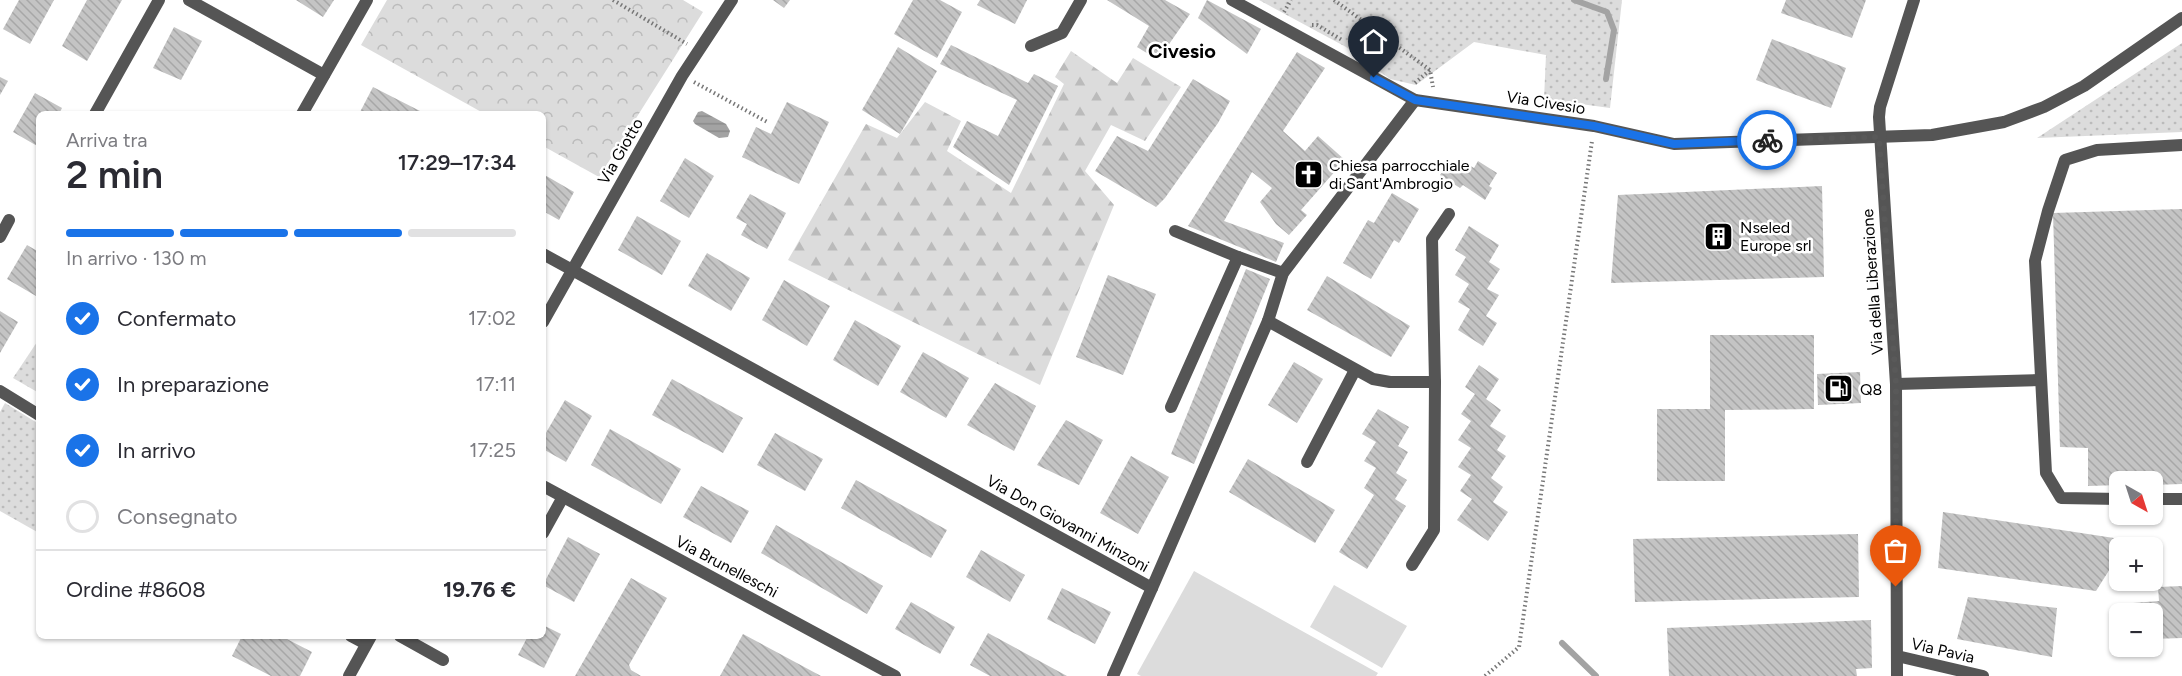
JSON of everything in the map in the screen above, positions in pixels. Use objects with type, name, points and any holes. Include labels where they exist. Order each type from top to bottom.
[{"type":"street","points":[[97,111],[159,0]]},
{"type":"street","points":[[189,0],[324,75]]},
{"type":"street","points":[[304,111],[367,0]]},
{"type":"street","name":"Via Giotto","points":[[546,317],[682,76],[732,0]]},
{"type":"street","points":[[1031,46],[1062,33],[1081,0]]},
{"type":"street","name":"Via Civesio","points":[[1232,0],[1415,100],[1594,126],[1674,144],[1932,135],[2004,122],[2044,107],[2084,86],[2182,18]]},
{"type":"street","name":"Via della Liberazione","points":[[1897,676],[1896,384],[1879,137],[1880,107],[1914,0]]},
{"type":"street","name":"Via Don Giovanni Minzoni","points":[[546,256],[1152,588],[1268,321],[1283,273],[1415,100]]},
{"type":"street","points":[[2109,499],[2061,498],[2046,473],[2035,261],[2065,160],[2097,150],[2182,146]]},
{"type":"street","points":[[1412,565],[1434,530],[1435,382],[1432,240],[1449,214]]},
{"type":"street","points":[[0,237],[9,220]]},
{"type":"street","points":[[1175,231],[1283,273]]},
{"type":"street","points":[[1171,407],[1238,257]]},
{"type":"street","points":[[1268,321],[1373,379],[1390,382],[1435,382]]},
{"type":"street","points":[[1307,462],[1355,370]]},
{"type":"street","points":[[1896,384],[2041,380]]},
{"type":"street","points":[[0,391],[36,413]]},
{"type":"street","name":"Via Brunelleschi","points":[[546,488],[895,676]]},
{"type":"street","points":[[546,528],[563,497]]},
{"type":"street","points":[[2163,499],[2182,499]]},
{"type":"street","points":[[1113,676],[1152,588]]},
{"type":"street","points":[[405,639],[443,660]]},
{"type":"street","points":[[349,676],[368,640]]},
{"type":"street","name":"Via Pavia","points":[[1897,656],[1983,676]]},
{"type":"path","points":[[613,0],[698,51]]},
{"type":"path","points":[[1283,13],[1291,0]]},
{"type":"path","points":[[1334,0],[1430,70],[1433,87]]},
{"type":"path","points":[[1374,78],[1393,43]]},
{"type":"path","points":[[682,76],[770,123]]},
{"type":"path","points":[[1485,676],[1520,647],[1594,126]]},
{"type":"green space","points":[[387,0],[683,0],[703,12],[599,177],[546,148],[546,111],[480,111],[361,45]]},
{"type":"green space","points":[[1259,0],[1622,0],[1610,108],[1544,99],[1546,55],[1474,42],[1416,85],[1390,79],[1346,47]]},
{"type":"green space","points":[[2182,43],[2182,132],[2037,138]]},
{"type":"green space","points":[[1071,51],[1117,83],[1133,58],[1181,87],[1145,141],[1111,125],[1085,171],[1114,205],[1040,385],[788,260],[866,124],[897,138],[925,102],[961,121],[947,151],[1011,193],[1064,84],[1055,77]]},
{"type":"green space","points":[[36,344],[36,391],[13,378]]},
{"type":"green space","points":[[5,403],[36,422],[36,531],[0,511],[0,412]]},
{"type":"green space","points":[[1194,571],[1378,673],[1376,676],[1141,676],[1137,674]]},
{"type":"green space","points":[[1334,585],[1407,626],[1382,668],[1310,627]]},
{"type":"shaded area","points":[[702,111],[726,124],[730,131],[728,137],[719,138],[695,124],[693,121],[698,112]]},
{"type":"building","points":[[19,0],[54,0],[30,44],[3,29]]},
{"type":"building","points":[[87,0],[122,0],[87,61],[62,46]]},
{"type":"building","points":[[296,0],[334,0],[323,17]]},
{"type":"building","points":[[773,0],[790,0],[784,8]]},
{"type":"building","points":[[913,0],[940,0],[962,12],[937,58],[894,34]]},
{"type":"building","points":[[980,0],[1027,0],[1015,24],[977,5]]},
{"type":"building","points":[[1107,0],[1165,0],[1190,14],[1158,60],[1137,47],[1149,26]]},
{"type":"building","points":[[1207,0],[1261,29],[1247,54],[1198,18]]},
{"type":"building","points":[[1786,0],[1866,0],[1852,38],[1781,13]]},
{"type":"building","points":[[174,27],[202,41],[181,80],[153,68]]},
{"type":"building","points":[[1772,39],[1846,68],[1831,108],[1756,80]]},
{"type":"building","points":[[951,45],[1028,83],[1034,74],[1058,86],[1009,185],[953,147],[967,121],[998,136],[1017,100],[940,64]]},
{"type":"building","points":[[898,47],[937,71],[900,134],[862,110]]},
{"type":"building","points":[[1297,52],[1325,68],[1283,131],[1305,151],[1318,136],[1345,160],[1301,210],[1307,215],[1289,235],[1276,224],[1260,202],[1272,188],[1252,172],[1224,221],[1284,243],[1276,262],[1188,226]]},
{"type":"building","points":[[0,77],[8,81],[0,95]]},
{"type":"building","points":[[1193,79],[1230,101],[1218,123],[1165,198],[1156,207],[1095,171],[1117,136],[1148,151]]},
{"type":"building","points":[[373,87],[420,111],[361,111]]},
{"type":"building","points":[[35,93],[62,108],[60,111],[36,111],[36,145],[13,132]]},
{"type":"building","points":[[787,102],[829,122],[799,184],[742,157],[756,127],[771,134]]},
{"type":"building","points":[[685,158],[714,176],[689,218],[660,201]]},
{"type":"building","points":[[1458,158],[1474,168],[1478,161],[1497,173],[1489,186],[1492,188],[1485,200],[1463,185],[1460,188],[1440,175],[1447,164],[1452,167]]},
{"type":"building","points":[[546,176],[574,192],[559,220],[546,213]]},
{"type":"building","name":"Nseled Europe srl","points":[[1822,186],[1824,277],[1611,283],[1618,195]]},
{"type":"building","points":[[1392,193],[1419,209],[1399,243],[1394,240],[1371,279],[1343,263],[1368,220],[1374,223]]},
{"type":"building","points":[[750,194],[786,213],[767,249],[741,235],[747,224],[736,218]]},
{"type":"building","points":[[2182,209],[2182,484],[2163,485],[2163,471],[2109,471],[2109,485],[2088,486],[2088,448],[2060,447],[2053,213]]},
{"type":"building","points":[[637,216],[681,241],[662,275],[618,250]]},
{"type":"building","points":[[1469,226],[1499,245],[1489,262],[1500,269],[1487,289],[1499,295],[1486,316],[1497,323],[1483,346],[1458,330],[1470,309],[1458,302],[1469,284],[1455,275],[1466,257],[1455,250]]},
{"type":"building","points":[[27,245],[36,250],[36,296],[7,279]]},
{"type":"building","points":[[707,253],[750,278],[731,311],[688,286]]},
{"type":"building","points":[[1246,269],[1270,279],[1194,464],[1171,454]]},
{"type":"building","points":[[1108,275],[1156,294],[1123,375],[1076,357]]},
{"type":"building","points":[[1327,276],[1410,326],[1391,357],[1307,310]]},
{"type":"building","points":[[784,280],[830,306],[807,346],[762,320]]},
{"type":"building","points":[[0,311],[18,322],[0,353]]},
{"type":"building","points":[[855,320],[901,346],[878,386],[833,360]]},
{"type":"building","points":[[1710,335],[1814,335],[1814,409],[1725,410],[1725,481],[1657,481],[1657,409],[1710,409]]},
{"type":"building","points":[[923,352],[969,378],[946,418],[900,392]]},
{"type":"building","points":[[1294,362],[1323,379],[1297,423],[1268,405]]},
{"type":"building","points":[[1479,365],[1499,379],[1486,399],[1501,410],[1490,426],[1506,436],[1497,450],[1506,456],[1491,478],[1503,487],[1493,502],[1508,512],[1488,541],[1457,520],[1472,499],[1460,491],[1471,475],[1458,467],[1471,448],[1458,440],[1471,421],[1461,414],[1475,394],[1465,387]]},
{"type":"building","name":"Q8","points":[[1860,372],[1861,403],[1818,405],[1817,374]]},
{"type":"building","points":[[672,379],[743,418],[723,453],[652,415]]},
{"type":"building","points":[[995,383],[1036,406],[1014,451],[967,425]]},
{"type":"building","points":[[565,400],[592,416],[566,462],[546,451],[546,433]]},
{"type":"building","points":[[1378,409],[1409,427],[1398,446],[1408,452],[1396,473],[1407,480],[1395,499],[1406,506],[1367,569],[1339,552],[1374,495],[1364,488],[1376,468],[1364,461],[1376,442],[1362,434]]},
{"type":"building","points":[[1066,420],[1103,440],[1079,485],[1037,465]]},
{"type":"building","points":[[610,429],[681,469],[661,504],[591,465]]},
{"type":"building","points":[[775,433],[823,459],[805,491],[757,465]]},
{"type":"building","points":[[1131,456],[1169,477],[1138,534],[1100,513]]},
{"type":"building","points":[[1248,459],[1335,510],[1315,543],[1229,492]]},
{"type":"building","points":[[856,480],[947,530],[931,558],[841,508]]},
{"type":"building","points":[[701,486],[749,511],[731,543],[683,517]]},
{"type":"building","points":[[1943,512],[2109,537],[2109,570],[2096,591],[1938,568]]},
{"type":"building","points":[[776,525],[883,586],[867,614],[761,553]]},
{"type":"building","points":[[1858,534],[1859,597],[1635,602],[1633,539]]},
{"type":"building","points":[[568,537],[600,554],[574,602],[546,587],[546,579]]},
{"type":"building","points":[[981,550],[1025,575],[1010,602],[966,577]]},
{"type":"building","points":[[631,578],[667,598],[629,665],[631,670],[641,676],[575,676]]},
{"type":"building","points":[[2182,586],[2182,638],[2163,639],[2163,603],[2133,603],[2159,601],[2158,591],[2163,591],[2163,587]]},
{"type":"building","points":[[1062,588],[1111,612],[1095,644],[1047,619]]},
{"type":"building","points":[[1968,597],[2057,608],[2052,657],[1957,639]]},
{"type":"building","points":[[911,602],[955,627],[940,654],[895,629]]},
{"type":"building","points":[[1871,620],[1872,668],[1856,669],[1857,676],[1669,676],[1667,628]]},
{"type":"building","points":[[546,626],[561,634],[544,668],[518,655],[526,639],[546,639]]},
{"type":"building","points":[[988,633],[1067,676],[990,676],[970,665]]},
{"type":"building","points":[[743,634],[821,676],[720,676]]},
{"type":"building","points":[[240,639],[287,639],[312,652],[300,676],[271,676],[232,656]]},
{"type":"waterway","points":[[1574,0],[1607,12],[1614,30],[1606,79]]},
{"type":"waterway","points":[[1562,643],[1596,676]]},
{"type":"way so far","points":[[1767,140],[1879,137],[1896,384],[1896,587]]},
{"type":"place","name":"Chiesa parrocchiale di Sant'Ambrogio","points":[[1308,174]]},
{"type":"place","name":"Nseled Europe srl","points":[[1719,236]]},
{"type":"place","name":"Q8","points":[[1839,389]]},
{"type":"district","name":"Civesio","points":[[1182,51]]},
{"type":"route","points":[[1374,78],[1415,100],[1594,126],[1674,144],[1767,140]]}]
